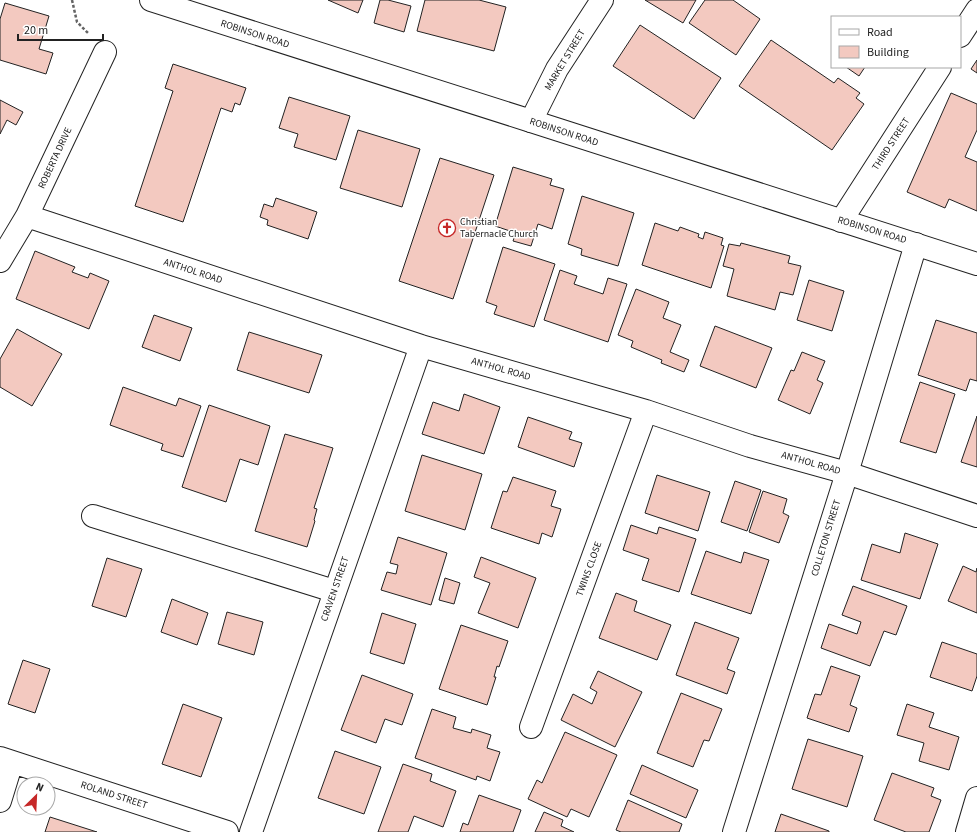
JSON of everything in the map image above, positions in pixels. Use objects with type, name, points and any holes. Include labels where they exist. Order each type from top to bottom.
[{"type":"street","name":"ROBINSON ROAD","points":[[151,0],[177,5],[531,121],[977,264]]},
{"type":"street","name":"MARKET STREET","points":[[531,121],[557,69],[602,0]]},
{"type":"street","points":[[961,34],[977,10]]},
{"type":"street","name":"ROBERTA DRIVE","points":[[0,261],[27,216],[105,52]]},
{"type":"street","name":"THIRD STREET","points":[[841,221],[939,68]]},
{"type":"street","name":"ANTHOL ROAD","points":[[27,216],[421,346],[646,411],[750,446],[847,473],[977,516]]},
{"type":"street","name":"COLLETON STREET","points":[[734,832],[847,473],[916,244]]},
{"type":"street","name":"CRAVEN STREET","points":[[251,832],[334,591],[421,346]]},
{"type":"street","name":"TWINS CLOSE","points":[[531,727],[646,411]]},
{"type":"street","points":[[93,516],[334,591]]},
{"type":"street","points":[[0,801],[6,760]]},
{"type":"street","name":"ROLAND STREET","points":[[6,760],[228,832]]},
{"type":"street","points":[[967,832],[977,798]]},
{"type":"path","points":[[72,0],[78,22],[105,52]]},
{"type":"building","points":[[328,0],[363,0],[358,13]]},
{"type":"building","points":[[380,0],[388,0],[411,6],[404,32],[374,23]]},
{"type":"building","points":[[425,0],[479,0],[506,7],[494,51],[417,31]]},
{"type":"building","points":[[645,0],[696,0],[683,23]]},
{"type":"building","points":[[705,0],[733,0],[760,19],[736,55],[689,23]]},
{"type":"building","points":[[5,3],[49,16],[39,49],[53,53],[46,74],[0,60],[0,19]]},
{"type":"building","points":[[640,25],[721,78],[694,119],[613,66]]},
{"type":"building","points":[[771,40],[834,83],[838,78],[860,93],[856,98],[864,104],[832,150],[739,86]]},
{"type":"building","points":[[977,60],[977,73],[971,69]]},
{"type":"building","points":[[173,64],[246,88],[240,105],[235,103],[232,112],[221,108],[183,222],[135,206],[173,91],[165,88]]},
{"type":"building","points":[[847,68],[864,68],[859,76]]},
{"type":"building","points":[[951,93],[977,104],[977,130],[965,157],[977,162],[977,211],[949,199],[945,208],[907,192]]},
{"type":"building","points":[[289,97],[350,116],[336,160],[294,147],[298,134],[279,128]]},
{"type":"building","points":[[0,100],[23,112],[16,125],[7,120],[0,134]]},
{"type":"building","points":[[358,130],[420,149],[402,207],[340,188]]},
{"type":"building","name":"Christian Tabernacle Church","points":[[440,158],[494,175],[453,299],[399,281]]},
{"type":"building","points":[[513,167],[552,179],[550,185],[564,189],[552,229],[538,224],[531,246],[513,241],[516,233],[495,226]]},
{"type":"building","points":[[582,196],[634,213],[618,266],[581,255],[582,249],[568,244]]},
{"type":"building","points":[[276,198],[317,212],[308,239],[267,225],[268,220],[260,217],[264,204],[273,207]]},
{"type":"building","points":[[655,223],[678,231],[680,227],[699,234],[698,237],[703,239],[705,232],[723,238],[721,245],[724,246],[711,288],[642,265]]},
{"type":"building","points":[[741,243],[790,256],[788,263],[801,266],[793,295],[780,292],[775,310],[727,296],[734,269],[723,266],[729,244],[740,246]]},
{"type":"building","points":[[503,247],[555,264],[534,327],[494,314],[497,306],[486,302]]},
{"type":"building","points":[[35,251],[75,267],[72,272],[88,278],[90,273],[109,281],[89,329],[16,299]]},
{"type":"building","points":[[560,270],[577,276],[574,284],[603,294],[608,278],[627,284],[608,342],[544,320]]},
{"type":"building","points":[[809,280],[844,291],[832,331],[797,320]]},
{"type":"building","points":[[636,289],[669,302],[663,318],[681,325],[670,352],[689,360],[684,372],[661,363],[662,360],[631,347],[633,341],[618,335]]},
{"type":"building","points":[[154,315],[192,328],[180,361],[142,347]]},
{"type":"building","points":[[936,320],[977,333],[977,381],[970,379],[966,391],[918,375]]},
{"type":"building","points":[[715,326],[772,348],[756,388],[700,366]]},
{"type":"building","points":[[17,329],[62,354],[32,406],[0,387],[0,359]]},
{"type":"building","points":[[249,332],[322,355],[309,393],[237,370]]},
{"type":"building","points":[[802,352],[825,361],[817,380],[823,383],[810,414],[778,400],[791,370],[794,371]]},
{"type":"building","points":[[920,382],[955,394],[936,453],[900,442]]},
{"type":"building","points":[[123,387],[176,406],[179,398],[201,406],[183,457],[161,450],[163,444],[110,425]]},
{"type":"building","points":[[464,394],[500,407],[484,454],[422,434],[433,402],[459,411]]},
{"type":"building","points":[[209,405],[270,426],[258,465],[240,459],[226,502],[182,487]]},
{"type":"building","points":[[977,416],[977,467],[961,462]]},
{"type":"building","points":[[528,417],[572,432],[569,439],[582,443],[574,467],[518,447]]},
{"type":"building","points":[[285,434],[333,448],[314,508],[317,509],[315,521],[307,547],[255,531]]},
{"type":"building","points":[[422,455],[482,474],[465,530],[405,511]]},
{"type":"building","points":[[657,475],[710,492],[698,531],[645,513]]},
{"type":"building","points":[[513,477],[556,491],[551,506],[561,509],[552,537],[542,533],[539,544],[491,528],[503,491],[507,492]]},
{"type":"building","points":[[735,481],[761,490],[747,531],[721,522]]},
{"type":"building","points":[[763,491],[787,499],[783,513],[789,516],[779,543],[749,532]]},
{"type":"building","points":[[631,525],[657,534],[659,527],[696,539],[679,592],[642,580],[649,559],[623,550]]},
{"type":"building","points":[[905,533],[938,544],[920,599],[861,580],[872,544],[900,553]]},
{"type":"building","points":[[398,537],[447,553],[431,605],[381,590],[387,572],[396,574],[398,565],[390,563]]},
{"type":"building","points":[[706,551],[741,563],[744,552],[769,560],[751,614],[691,594]]},
{"type":"building","points":[[481,557],[536,578],[518,628],[478,613],[490,583],[474,577]]},
{"type":"building","points":[[107,558],[142,569],[126,617],[92,606]]},
{"type":"building","points":[[963,566],[976,572],[977,568],[977,613],[948,601]]},
{"type":"building","points":[[445,578],[460,583],[454,604],[439,600]]},
{"type":"building","points":[[853,586],[907,606],[896,635],[884,631],[870,666],[821,648],[829,624],[857,634],[861,622],[842,615]]},
{"type":"building","points":[[616,593],[637,601],[634,611],[671,625],[657,660],[599,638]]},
{"type":"building","points":[[172,599],[208,613],[197,645],[161,632]]},
{"type":"building","points":[[227,612],[263,622],[254,655],[218,644]]},
{"type":"building","points":[[382,613],[416,624],[404,664],[370,653]]},
{"type":"building","points":[[695,622],[739,638],[727,669],[735,672],[727,694],[676,675]]},
{"type":"building","points":[[461,625],[508,641],[499,667],[497,666],[494,677],[496,677],[487,705],[439,689]]},
{"type":"building","points":[[942,642],[977,654],[977,676],[972,691],[930,677]]},
{"type":"building","points":[[23,660],[50,669],[35,713],[8,704]]},
{"type":"building","points":[[831,666],[860,676],[850,705],[857,708],[849,732],[807,718],[815,694],[821,695]]},
{"type":"building","points":[[598,671],[642,692],[615,747],[561,720],[573,694],[592,704],[597,692],[590,688]]},
{"type":"building","points":[[362,675],[413,694],[402,725],[385,719],[376,743],[341,730]]},
{"type":"building","points":[[681,693],[722,709],[709,741],[704,740],[693,767],[657,753]]},
{"type":"building","points":[[183,704],[222,718],[201,777],[162,764]]},
{"type":"building","points":[[907,704],[934,713],[929,727],[959,737],[949,770],[919,761],[924,743],[897,735]]},
{"type":"building","points":[[432,709],[456,717],[453,728],[471,733],[472,729],[491,735],[487,748],[500,752],[490,781],[477,776],[476,780],[415,758]]},
{"type":"building","points":[[565,732],[617,755],[589,817],[571,809],[567,817],[528,799],[537,780],[542,783]]},
{"type":"building","points":[[808,739],[863,756],[847,807],[792,789]]},
{"type":"building","points":[[335,751],[381,767],[364,814],[318,798]]},
{"type":"building","points":[[403,764],[432,774],[430,781],[456,791],[443,827],[414,816],[408,832],[378,832]]},
{"type":"building","points":[[642,765],[698,790],[686,818],[630,794]]},
{"type":"building","points":[[892,773],[934,788],[931,796],[941,800],[929,832],[906,832],[874,820]]},
{"type":"building","points":[[479,795],[521,810],[513,832],[460,832],[463,823],[468,825]]},
{"type":"building","points":[[628,800],[682,824],[679,832],[621,832],[616,830]]},
{"type":"building","points":[[544,812],[563,820],[561,826],[574,832],[535,832]]},
{"type":"building","points":[[781,814],[829,831],[829,832],[775,832]]},
{"type":"building","points":[[50,817],[97,832],[45,832]]},
{"type":"place","name":"Christian Tabernacle Church","points":[[447,228]]}]
